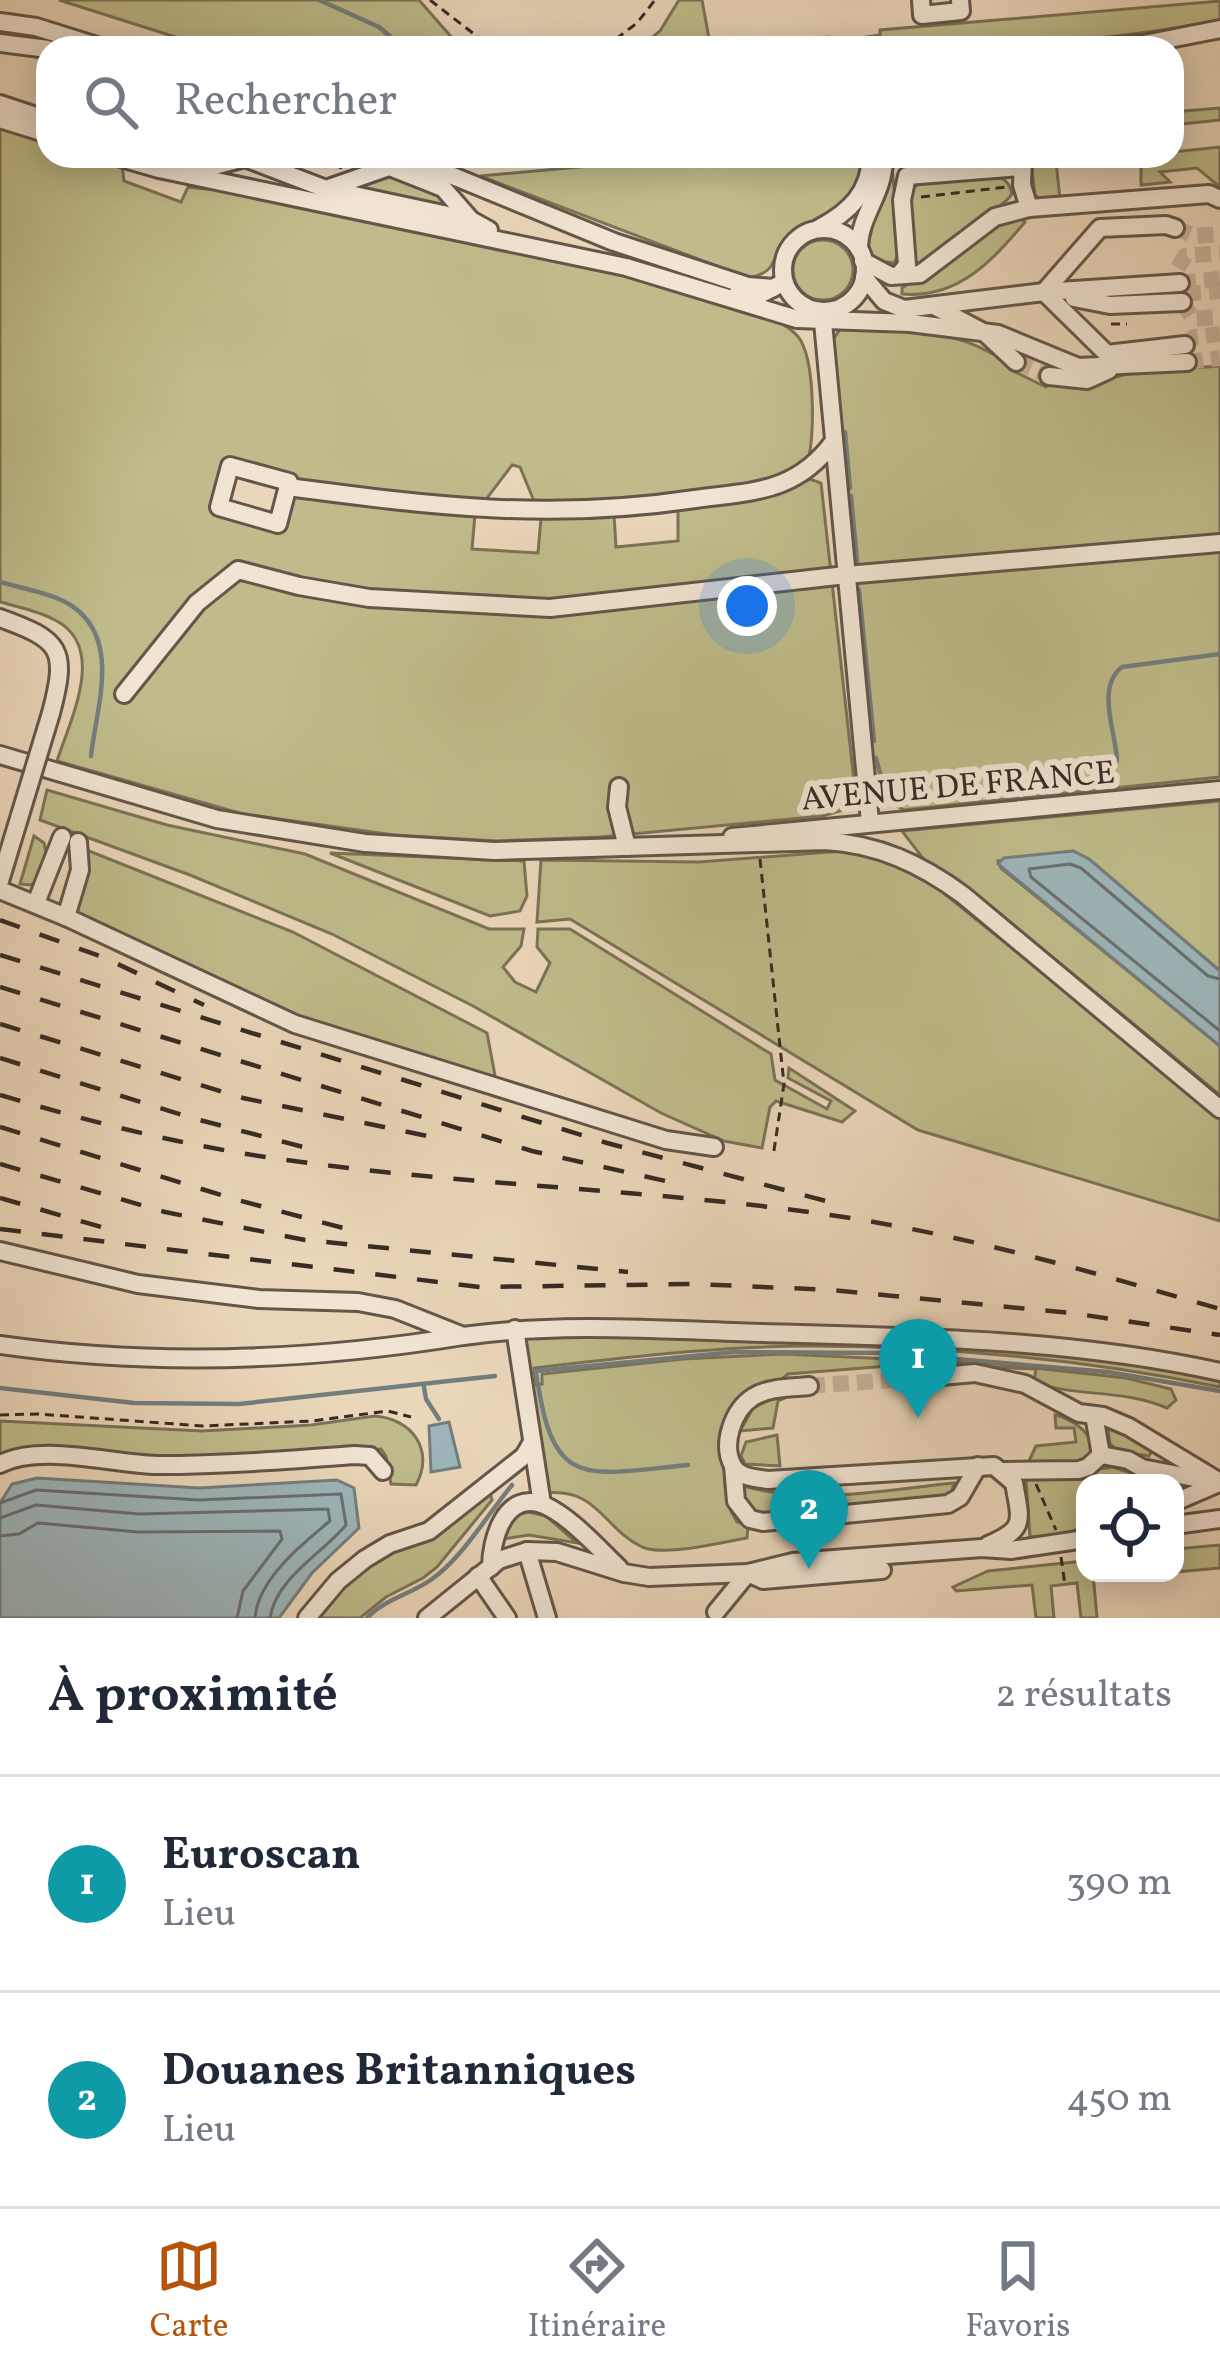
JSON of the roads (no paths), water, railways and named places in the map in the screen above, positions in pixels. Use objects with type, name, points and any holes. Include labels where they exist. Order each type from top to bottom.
[{"type":"lane","points":[[921,0],[922,15],[961,10],[960,0]]},
{"type":"lane","points":[[0,25],[39,36]]},
{"type":"lane","points":[[0,25],[36,27],[65,36]]},
{"type":"lane","points":[[1184,36],[1220,29]]},
{"type":"lane","points":[[1184,47],[1220,40]]},
{"type":"lane","points":[[0,44],[36,48]]},
{"type":"lane","points":[[0,115],[36,127]]},
{"type":"lane","points":[[175,168],[672,278],[729,295],[757,296],[778,285],[796,239],[857,201],[871,168]]},
{"type":"lane","points":[[179,168],[489,230],[700,286],[797,319],[910,323],[998,334],[1078,367],[1186,353],[1107,354],[1044,292]]},
{"type":"lane","points":[[271,168],[326,189],[471,220],[489,230]]},
{"type":"lane","points":[[326,189],[374,168]]},
{"type":"lane","points":[[407,168],[443,188],[471,220]]},
{"type":"lane","points":[[414,168],[748,286],[778,285],[811,310],[832,311],[851,301],[862,262],[861,228],[881,190],[883,168]]},
{"type":"lane","points":[[899,275],[907,265],[902,200],[907,176],[973,168]]},
{"type":"lane","points":[[1023,168],[1022,185],[1030,208]]},
{"type":"lane","points":[[862,262],[891,275],[920,274],[995,217],[1030,208],[1209,194],[1220,199]]},
{"type":"lane","points":[[1044,292],[1100,228],[1175,228]]},
{"type":"lane","points":[[815,230],[846,234],[884,301],[893,306],[934,306],[1044,292],[1180,287]]},
{"type":"lane","points":[[934,306],[985,333],[1016,362]]},
{"type":"lane","points":[[823,322],[870,822]]},
{"type":"lane","points":[[1049,376],[1087,380],[1121,365]]},
{"type":"lane","points":[[288,487],[456,508],[539,513],[614,510],[771,488],[816,465],[834,441]]},
{"type":"lane","points":[[230,466],[289,482],[288,487],[278,524],[219,507],[230,466]]},
{"type":"lane","points":[[124,694],[197,602],[238,570],[369,598],[550,608],[846,575],[1220,543]]},
{"type":"lane","points":[[0,618],[38,632],[57,650],[61,676],[0,886],[295,1024],[666,1140],[714,1147]]},
{"type":"lane","points":[[0,755],[217,819],[334,840],[494,851],[702,843],[858,844],[905,858],[934,874],[1220,1109]]},
{"type":"lane","points":[[619,787],[617,807],[627,847]]},
{"type":"lane","name":"AVENUE DE FRANCE","points":[[702,843],[770,831],[1220,790]]},
{"type":"lane","points":[[35,904],[70,839],[80,870],[66,917]]},
{"type":"lane","points":[[0,1252],[138,1284],[259,1299],[376,1305],[463,1336]]},
{"type":"lane","points":[[0,1345],[214,1360],[382,1347],[515,1329],[583,1327],[994,1342],[1123,1355],[1220,1372]]},
{"type":"lane","points":[[515,1329],[542,1504],[623,1573]]},
{"type":"lane","points":[[919,1378],[975,1373],[1025,1384],[1079,1413],[1129,1427],[1220,1483]]},
{"type":"lane","points":[[809,1386],[755,1395],[738,1409],[729,1447],[736,1502],[750,1519],[763,1522],[948,1504],[960,1497],[978,1466]]},
{"type":"lane","points":[[1094,1415],[1101,1455]]},
{"type":"lane","points":[[307,1618],[365,1558],[429,1532],[524,1456],[532,1442]]},
{"type":"lane","points":[[0,1464],[35,1454],[152,1465],[354,1455],[370,1456],[383,1471]]},
{"type":"lane","points":[[734,1466],[744,1476],[767,1480],[978,1466],[1029,1472],[1079,1470],[1101,1455]]},
{"type":"lane","points":[[1101,1455],[1220,1483]]},
{"type":"lane","points":[[982,1548],[1014,1534],[1019,1526],[1014,1483],[1004,1471]]},
{"type":"lane","points":[[1184,1501],[1220,1483]]},
{"type":"lane","points":[[1184,1503],[1220,1495]]},
{"type":"lane","points":[[507,1618],[484,1571],[491,1541],[505,1516],[530,1504],[542,1504]]},
{"type":"lane","points":[[1184,1526],[1220,1519]]},
{"type":"lane","points":[[1184,1528],[1220,1529]]},
{"type":"lane","points":[[427,1618],[484,1571],[526,1551],[557,1552],[623,1573],[650,1576],[748,1574],[793,1562],[890,1563],[982,1548],[1076,1542]]},
{"type":"lane","points":[[526,1551],[547,1618]]},
{"type":"lane","points":[[716,1612],[748,1574]]},
{"type":"water","points":[[1073,851],[1089,859],[1220,971],[1220,1046],[998,864],[1004,858]]},
{"type":"water","points":[[449,1422],[460,1467],[431,1472],[429,1426]]},
{"type":"water","points":[[37,1478],[199,1488],[337,1480],[354,1488],[359,1528],[312,1573],[279,1618],[0,1618],[0,1503],[12,1484]]},
{"type":"waterway","points":[[319,0],[390,36]]},
{"type":"waterway","points":[[845,432],[850,488]]},
{"type":"waterway","points":[[851,496],[857,561]]},
{"type":"waterway","points":[[0,582],[72,606],[97,637],[102,676],[91,756]]},
{"type":"waterway","points":[[859,590],[874,741]]},
{"type":"waterway","points":[[876,758],[885,793],[900,801],[1098,779],[1115,768],[1117,759],[1108,697],[1122,667],[1220,654]]},
{"type":"waterway","points":[[688,1465],[622,1471],[579,1467],[563,1456],[552,1438],[536,1371],[735,1352],[884,1353],[1108,1372],[1220,1391]]},
{"type":"waterway","points":[[0,1388],[134,1403],[239,1404],[495,1376]]},
{"type":"waterway","points":[[424,1387],[439,1419]]},
{"type":"waterway","points":[[367,1618],[443,1570],[512,1485]]},
{"type":"tunnel","points":[[1175,228],[1195,236],[1220,234]]},
{"type":"tunnel","points":[[1178,268],[1185,256],[1220,253]]},
{"type":"tunnel","points":[[1180,283],[1220,279]]},
{"type":"tunnel","points":[[1185,294],[1220,291]]},
{"type":"tunnel","points":[[1182,302],[1193,319],[1220,317]]},
{"type":"tunnel","points":[[1185,345],[1194,337],[1220,334]]},
{"type":"tunnel","points":[[1187,362],[1220,358]]},
{"type":"tunnel","points":[[1016,362],[1049,376]]},
{"type":"tunnel","points":[[809,1386],[919,1378]]},
{"type":"railway","points":[[0,920],[105,958],[204,1005]]},
{"type":"railway","points":[[0,955],[607,1143],[826,1201]]},
{"type":"railway","points":[[0,987],[532,1151],[679,1184]]},
{"type":"railway","points":[[0,1024],[243,1098],[442,1139]]},
{"type":"railway","points":[[0,1058],[307,1148]]},
{"type":"railway","points":[[0,1095],[146,1134],[257,1156],[763,1206],[880,1223],[1026,1255],[1220,1309]]},
{"type":"railway","points":[[0,1127],[362,1233]]},
{"type":"railway","points":[[0,1164],[165,1212],[305,1240],[628,1272]]},
{"type":"railway","points":[[0,1198],[112,1230]]},
{"type":"railway","points":[[0,1229],[480,1287],[695,1284],[832,1290],[1071,1313],[1220,1335]]},
{"type":"place","name":"Euroscan","points":[[918,1418]]},
{"type":"place","name":"Douanes Britanniques","points":[[809,1569]]}]
